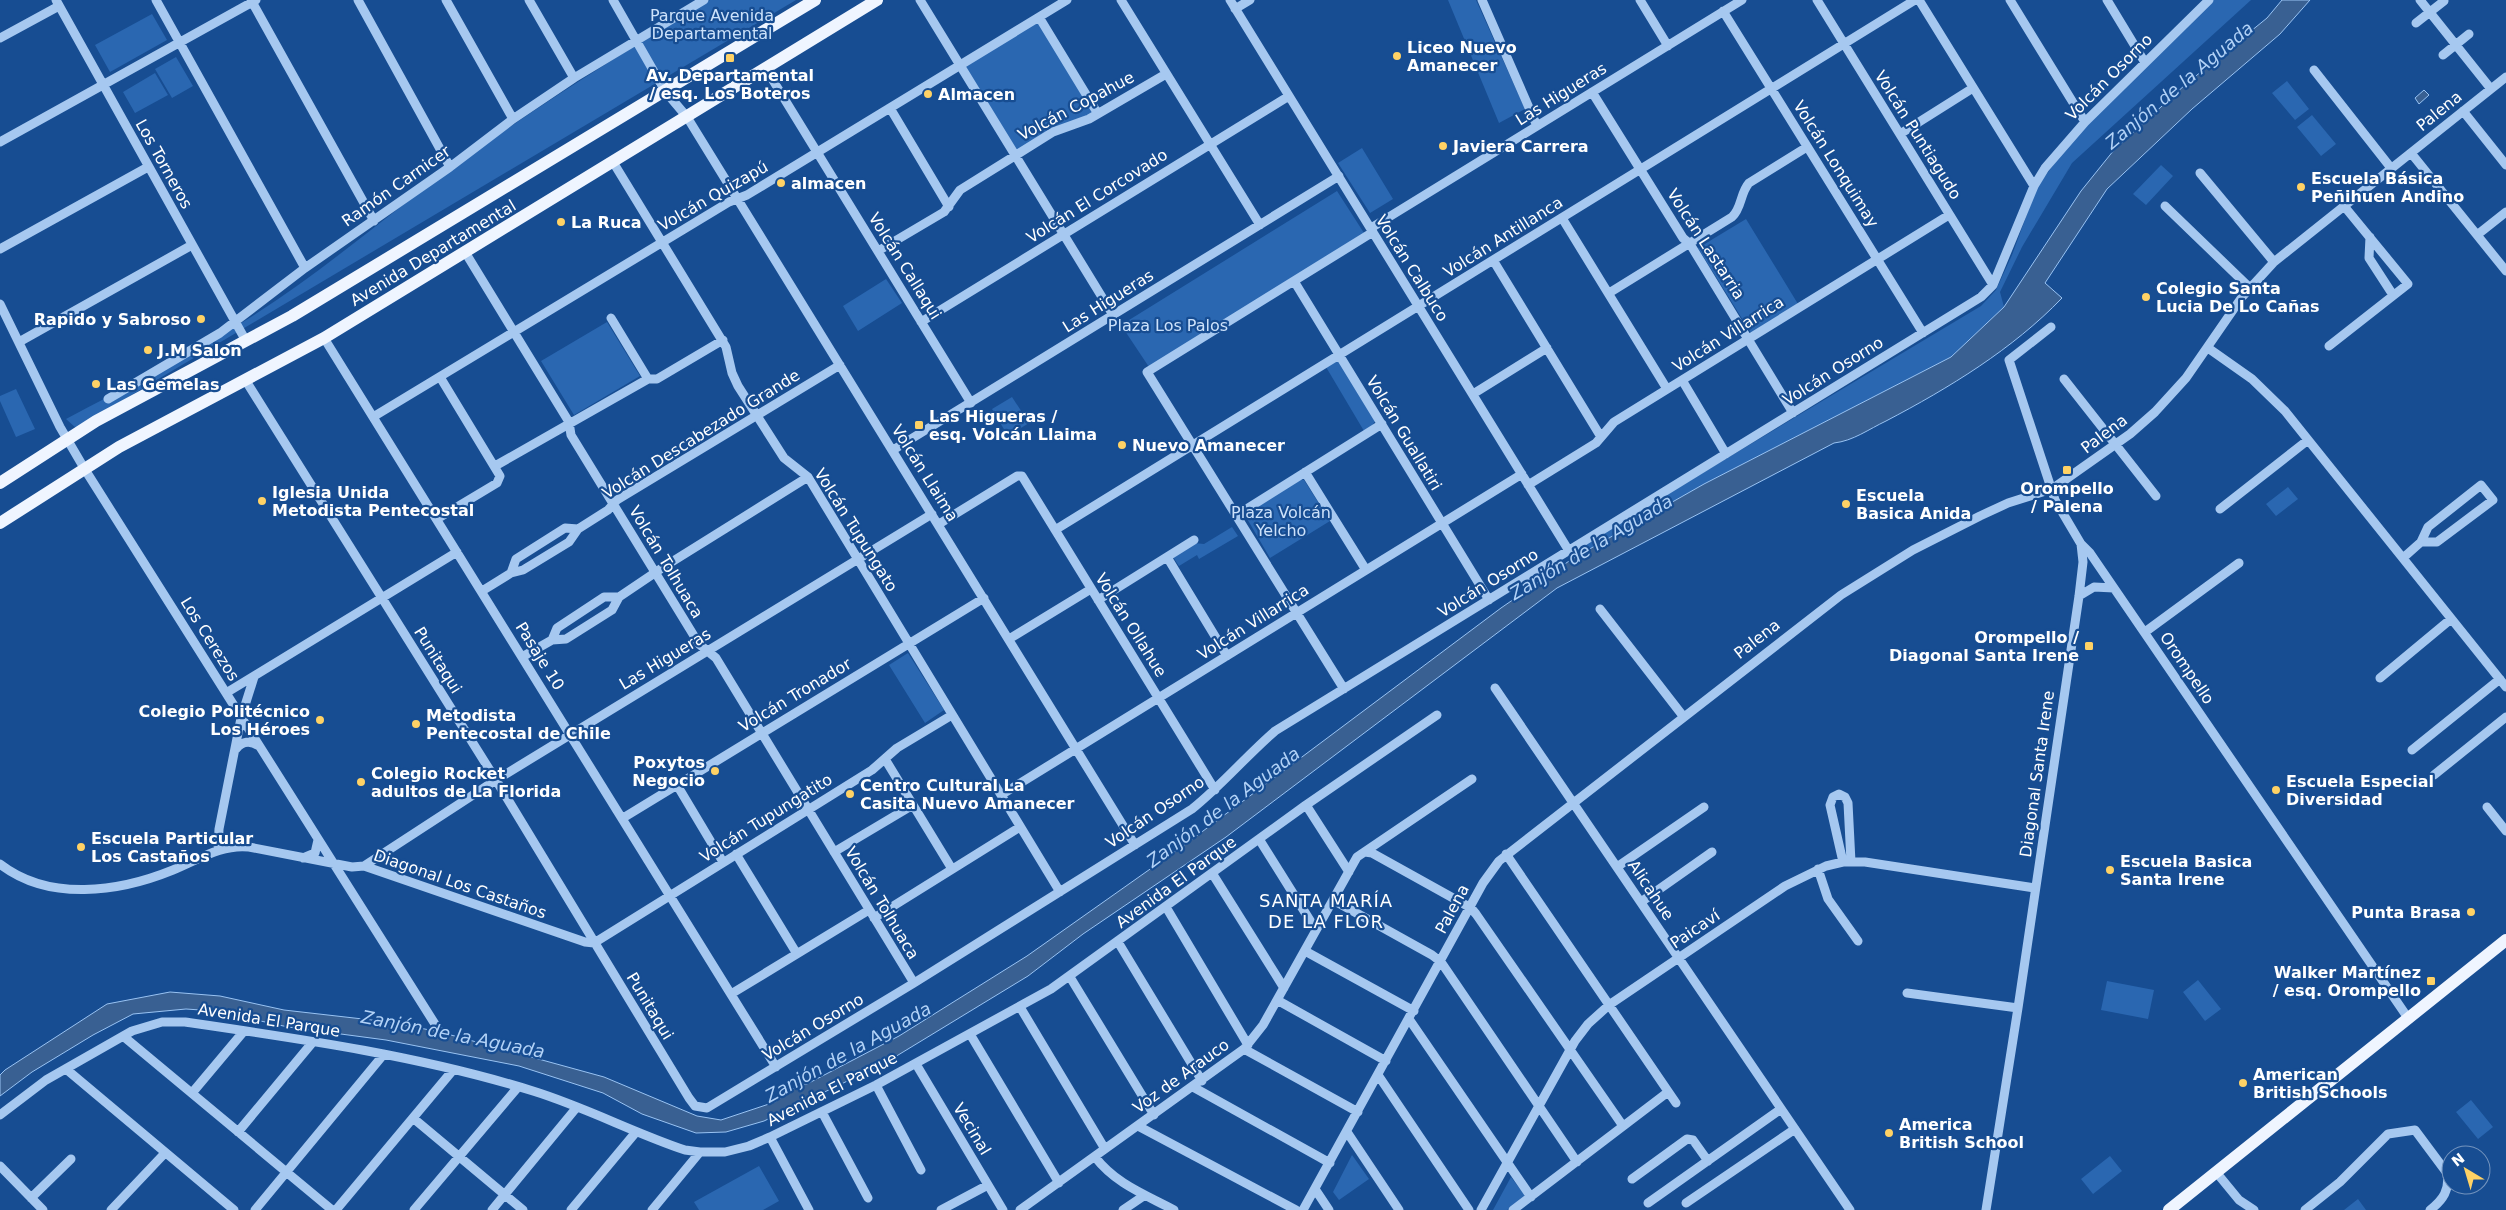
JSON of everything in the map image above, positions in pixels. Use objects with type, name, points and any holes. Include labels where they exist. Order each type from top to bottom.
[{"type":"main road","name":"Avenida Departamental","points":[[0,482],[67,438],[164,384],[246,342],[814,0]]},
{"type":"main road","name":"Avenida Departamental","points":[[0,523],[84,468],[168,419],[246,381],[324,338],[877,0]]},
{"type":"main road","points":[[2169,1210],[2506,940]]},
{"type":"street","points":[[156,0],[305,268]]},
{"type":"street","points":[[358,0],[450,166]]},
{"type":"street","points":[[446,0],[513,118]]},
{"type":"street","points":[[529,0],[574,78]]},
{"type":"street","name":"Volcán Llaima","points":[[613,0],[665,91],[686,117],[939,524],[1135,846]]},
{"type":"street","name":"Ramón Carnicer","points":[[108,399],[220,334],[305,268],[374,221],[513,118],[574,78],[704,0]]},
{"type":"street","points":[[920,0],[1113,316]]},
{"type":"street","name":"Volcán Quizapú","points":[[373,417],[729,202],[818,152],[1067,0]]},
{"type":"street","points":[[1121,0],[1260,225]]},
{"type":"street","name":"Volcán Calbuco","points":[[1230,0],[1569,551]]},
{"type":"street","points":[[1236,9],[1250,0]]},
{"type":"street","points":[[1482,0],[1537,126]]},
{"type":"street","points":[[1640,0],[1668,46]]},
{"type":"street","name":"Las Higueras","points":[[1192,446],[1147,372],[1537,126],[1742,0]]},
{"type":"street","name":"Volcán Puntiagudo","points":[[1817,0],[1993,286]]},
{"type":"street","name":"Volcán Antillanca","points":[[1055,530],[1915,0]]},
{"type":"street","points":[[1919,0],[2034,186]]},
{"type":"street","points":[[2010,0],[2085,122]]},
{"type":"street","points":[[2107,0],[2144,61]]},
{"type":"street","points":[[2420,0],[2490,89]]},
{"type":"street","points":[[0,142],[253,1],[374,221]]},
{"type":"street","name":"Volcán Osorno","points":[[700,1108],[710,1106],[776,1067],[1135,846],[1192,809],[1215,790],[1247,755],[1275,731],[1981,297],[1993,286],[2034,186],[2060,149],[2144,61],[2206,1]]},
{"type":"street","points":[[2416,23],[2444,1]]},
{"type":"street","points":[[0,38],[57,3]]},
{"type":"street","name":"Los Torneros","points":[[57,3],[246,342]]},
{"type":"street","name":"Volcán Lonquimay","points":[[1723,11],[1923,333]]},
{"type":"street","points":[[1039,17],[1098,114]]},
{"type":"street","points":[[2443,55],[2469,34]]},
{"type":"street","name":"Volcán Callaqui","points":[[766,69],[971,403]]},
{"type":"street","points":[[2314,70],[2391,168]]},
{"type":"street","name":"Volcán Copahue","points":[[878,252],[949,207],[960,190],[1054,132],[1098,114],[1166,74]]},
{"type":"street","name":"Palena","points":[[1303,1210],[1492,869],[1506,854],[1819,610],[1863,580],[1919,546],[1985,513],[2052,488],[2117,444],[2171,396],[2208,348],[2250,288],[2274,262],[2506,77]]},
{"type":"street","points":[[1900,134],[1973,88]]},
{"type":"street","name":"Volcán Lastarria","points":[[1592,92],[1683,238],[1690,244],[1793,412]]},
{"type":"street","name":"Volcán El Corcovado","points":[[921,322],[1289,96]]},
{"type":"street","points":[[890,108],[949,207]]},
{"type":"street","points":[[2463,111],[2506,165]]},
{"type":"street","points":[[1608,293],[1734,215],[1749,183],[1807,147]]},
{"type":"street","points":[[2411,152],[2506,271]]},
{"type":"street","name":"Volcán Tupungato","points":[[614,162],[723,340],[729,353],[735,380],[756,415],[784,458],[808,477],[1060,892]]},
{"type":"street","points":[[0,249],[148,167]]},
{"type":"street","points":[[2200,173],[2274,262]]},
{"type":"street","name":"Las Higueras","points":[[893,450],[1339,176]]},
{"type":"street","points":[[2165,206],[2250,288]]},
{"type":"street","points":[[2329,346],[2408,284],[2377,243],[2344,206]]},
{"type":"street","points":[[2477,235],[2506,212]]},
{"type":"street","name":"Volcán Villarrica","points":[[1528,485],[1596,443],[1611,424],[1949,214]]},
{"type":"street","points":[[1562,218],[1667,389]]},
{"type":"street","points":[[2370,237],[2369,258],[2393,295]]},
{"type":"street","points":[[19,342],[192,245]]},
{"type":"street","name":"Volcán Tolhuaca","points":[[465,252],[568,422],[571,435],[613,504],[699,644],[716,658],[914,983]]},
{"type":"street","points":[[1493,260],[1602,437]]},
{"type":"street","name":"Volcán Guallatiri","points":[[1294,281],[1489,600]]},
{"type":"street","name":"Los Cerezos","points":[[0,304],[84,468],[440,1032]]},
{"type":"street","points":[[611,318],[648,379]]},
{"type":"street","name":"Orompello","points":[[2051,327],[2009,360],[2055,500],[2081,544],[2114,588],[2408,1018]]},
{"type":"street","name":"Pasaje 10","points":[[324,338],[776,1067]]},
{"type":"street","points":[[495,466],[568,422],[648,379],[657,379],[723,340]]},
{"type":"street","points":[[1473,394],[1547,348]]},
{"type":"street","points":[[2208,348],[2266,391],[2308,440],[2506,687]]},
{"type":"street","name":"Volcán Descabezado Grande","points":[[482,591],[512,573],[523,570],[569,542],[578,529],[613,504],[840,365]]},
{"type":"street","points":[[437,519],[500,479],[495,466],[440,377]]},
{"type":"street","points":[[2064,379],[2156,496]]},
{"type":"street","points":[[1682,380],[1726,454]]},
{"type":"street","name":"Punitaqui","points":[[246,381],[496,780],[689,1098],[700,1108]]},
{"type":"street","points":[[1237,515],[1382,424]]},
{"type":"street","points":[[2220,509],[2308,440]]},
{"type":"street","points":[[1192,446],[1237,515],[1344,689]]},
{"type":"street","points":[[1305,472],[1366,570]]},
{"type":"street","name":"Volcán Villarrica","points":[[1000,795],[1522,474]]},
{"type":"street","name":"Volcán Ollahue","points":[[939,524],[1020,475],[1215,790]]},
{"type":"street","points":[[522,656],[552,640],[566,639],[612,610],[619,597],[808,477]]},
{"type":"street","points":[[2403,558],[2421,542],[2428,527],[2481,485],[2493,500],[2437,542],[2421,542]]},
{"type":"street","name":"Las Higueras","points":[[364,866],[496,780],[932,514]]},
{"type":"street","name":"Volcán Descabezado Grande","points":[[512,573],[516,559],[564,528],[578,529]]},
{"type":"street","points":[[1098,600],[1194,540]]},
{"type":"street","name":"Diagonal Santa Irene","points":[[1986,1210],[2079,596],[2083,562],[2081,544]]},
{"type":"street","points":[[226,693],[382,600],[457,552]]},
{"type":"street","points":[[1167,557],[1227,656]]},
{"type":"street","points":[[2144,632],[2239,563]]},
{"type":"street","points":[[2079,596],[2094,587],[2114,588]]},
{"type":"street","points":[[1009,639],[1091,589]]},
{"type":"street","points":[[552,640],[557,628],[604,597],[619,597]]},
{"type":"street","name":"Volcán Tronador","points":[[622,818],[984,598]]},
{"type":"street","points":[[1600,609],[1684,716]]},
{"type":"street","points":[[2380,678],[2451,619]]},
{"type":"street","points":[[218,850],[219,829],[241,718],[254,677]]},
{"type":"street","points":[[2412,750],[2500,679]]},
{"type":"street","name":"Alicahue","points":[[1495,688],[1850,1210]]},
{"type":"street","name":"Volcán Tupungatito","points":[[594,942],[872,770],[897,748],[952,715]]},
{"type":"street","name":"Avenida El Parque","points":[[0,1114],[37,1086],[123,1036],[142,1027],[174,1021],[384,1054],[518,1087],[577,1107],[685,1150],[700,1152],[733,1150],[770,1138],[876,1085],[1020,1007],[1070,977],[1306,805],[1437,716]]},
{"type":"street","points":[[2434,775],[2506,717]]},
{"type":"street","points":[[236,749],[239,745],[250,742],[260,747]]},
{"type":"street","points":[[885,759],[952,869]]},
{"type":"street","name":"Voz de Arauco","points":[[1020,1210],[1202,1081],[1246,1047],[1263,1025],[1357,857],[1472,778]]},
{"type":"street","points":[[677,785],[723,862]]},
{"type":"street","points":[[1839,794],[1845,797],[1848,803],[1847,862],[1830,805],[1833,796],[1839,794]]},
{"type":"street","points":[[834,852],[913,804]]},
{"type":"street","points":[[1306,805],[1349,872]]},
{"type":"street","points":[[1617,867],[1704,807]]},
{"type":"street","points":[[2487,807],[2506,831]]},
{"type":"street","points":[[731,994],[796,954],[952,869],[1020,827]]},
{"type":"street","points":[[1259,839],[1316,930]]},
{"type":"street","points":[[303,858],[314,852],[318,840]]},
{"type":"street","name":"Diagonal Los Castaños","points":[[0,864],[16,875],[38,884],[58,888],[88,889],[148,879],[218,850],[232,846],[249,847],[355,868],[364,866],[585,942],[594,942]]},
{"type":"street","points":[[1365,852],[1372,853],[1470,908],[1623,1126]]},
{"type":"street","points":[[1641,902],[1712,852]]},
{"type":"street","points":[[736,854],[796,954]]},
{"type":"street","points":[[1506,854],[1676,1102]]},
{"type":"street","name":"Paicaví","points":[[1481,1210],[1570,1050],[1588,1024],[1609,1005],[1786,886],[1818,869],[1847,862],[1880,864],[2035,888]]},
{"type":"street","points":[[1818,869],[1828,899],[1858,942]]},
{"type":"street","points":[[1212,873],[1284,988]]},
{"type":"street","points":[[1333,900],[1432,955],[1441,962],[1577,1162]]},
{"type":"street","points":[[1166,907],[1246,1047],[1358,1112]]},
{"type":"street","points":[[1118,942],[1202,1081]]},
{"type":"street","points":[[1305,951],[1412,1015],[1531,1197]]},
{"type":"street","points":[[1070,977],[1154,1115]]},
{"type":"street","points":[[1907,993],[2018,1008]]},
{"type":"street","points":[[1277,1000],[1386,1061]]},
{"type":"street","points":[[1020,1007],[1106,1149]]},
{"type":"street","points":[[192,1093],[244,1031]]},
{"type":"street","points":[[970,1034],[1058,1183]]},
{"type":"street","points":[[123,1036],[332,1210]]},
{"type":"street","points":[[238,1132],[312,1043]]},
{"type":"street","points":[[255,1210],[384,1054]]},
{"type":"street","name":"Vecinal","points":[[916,1064],[1003,1210]]},
{"type":"street","points":[[66,1069],[234,1210]]},
{"type":"street","points":[[336,1210],[453,1070]]},
{"type":"street","points":[[1378,1075],[1469,1210]]},
{"type":"street","points":[[876,1085],[921,1170]]},
{"type":"street","points":[[414,1210],[518,1087]]},
{"type":"street","points":[[1193,1087],[1330,1163]]},
{"type":"street","points":[[1514,1210],[1668,1092]]},
{"type":"street","points":[[492,1210],[577,1107]]},
{"type":"street","points":[[1648,1202],[1781,1109]]},
{"type":"street","points":[[822,1112],[868,1198]]},
{"type":"street","points":[[413,1118],[523,1210]]},
{"type":"street","points":[[1138,1126],[1296,1210]]},
{"type":"street","points":[[1686,1202],[1795,1129]]},
{"type":"street","points":[[2305,1210],[2340,1182],[2388,1134],[2415,1130],[2447,1173],[2446,1192],[2430,1210]]},
{"type":"street","points":[[572,1210],[636,1132]]},
{"type":"street","points":[[1347,1132],[1399,1210]]},
{"type":"street","points":[[770,1138],[808,1210]]},
{"type":"street","points":[[1632,1179],[1687,1139],[1693,1140],[1708,1161]]},
{"type":"street","points":[[652,1210],[700,1152]]},
{"type":"street","points":[[110,1210],[165,1153]]},
{"type":"street","points":[[1096,1157],[1111,1175],[1174,1210]]},
{"type":"street","points":[[31,1198],[71,1159]]},
{"type":"street","points":[[0,1166],[43,1210]]},
{"type":"street","points":[[2216,1172],[2239,1200],[2254,1210]]},
{"type":"street","points":[[941,1210],[988,1185]]},
{"type":"street","points":[[1315,1189],[1329,1210]]},
{"type":"street","points":[[1123,1210],[1145,1195]]},
{"type":"green space","name":"Parque Avenida Departamental","points":[[710,0],[796,0],[76,428],[66,419],[202,347],[246,320],[300,284],[488,142],[582,79]]},
{"type":"green space","points":[[1448,0],[1476,0],[1525,109],[1499,123]]},
{"type":"green space","points":[[2213,0],[2251,0],[2072,163],[2022,247],[2000,292],[2004,307],[1951,357],[1704,484],[1572,559],[1574,555],[1572,551],[1981,306],[1996,290],[2012,255],[2037,187],[2074,137],[2121,86]]},
{"type":"green space","points":[[152,14],[167,40],[110,72],[95,45]]},
{"type":"green space","points":[[1037,21],[1094,113],[1016,151],[964,65]]},
{"type":"green space","points":[[176,57],[193,86],[172,98],[155,69]]},
{"type":"green space","points":[[155,73],[168,95],[135,113],[123,92]]},
{"type":"green space","points":[[2287,81],[2309,109],[2295,120],[2272,93]]},
{"type":"green space","points":[[2312,115],[2336,144],[2321,156],[2297,127]]},
{"type":"green space","points":[[1362,148],[1393,199],[1370,213],[1338,163]]},
{"type":"green space","points":[[2161,165],[2173,176],[2146,205],[2133,194]]},
{"type":"green space","name":"Plaza Los Palos","points":[[1337,191],[1364,233],[1149,367],[1121,325]]},
{"type":"green space","points":[[1746,219],[1798,304],[1751,333],[1698,248]]},
{"type":"green space","points":[[886,279],[902,303],[858,331],[843,306]]},
{"type":"green space","points":[[607,322],[640,376],[574,415],[541,361]]},
{"type":"green space","points":[[1337,361],[1340,362],[1375,421],[1372,426],[1364,431],[1326,367]]},
{"type":"green space","points":[[16,389],[35,429],[16,437],[0,401],[0,396]]},
{"type":"green space","points":[[1012,397],[1029,423],[1008,436],[992,409]]},
{"type":"green space","name":"Plaza Volcán Yelcho","points":[[1298,479],[1304,480],[1330,521],[1270,558],[1246,517],[1248,510]]},
{"type":"green space","points":[[2288,487],[2298,499],[2276,516],[2266,504]]},
{"type":"green space","points":[[1232,527],[1238,536],[1199,559],[1197,555],[1179,566],[1173,557],[1194,543],[1204,544]]},
{"type":"green space","points":[[908,653],[944,710],[925,723],[889,665]]},
{"type":"green space","points":[[2198,980],[2221,1009],[2205,1021],[2183,992]]},
{"type":"green space","points":[[2107,981],[2154,990],[2148,1019],[2101,1010]]},
{"type":"green space","points":[[2471,1100],[2493,1127],[2478,1139],[2456,1112]]},
{"type":"green space","points":[[1352,1155],[1369,1179],[1339,1200],[1333,1192]]},
{"type":"green space","points":[[2110,1156],[2122,1171],[2093,1194],[2081,1179]]},
{"type":"green space","points":[[759,1166],[779,1201],[763,1210],[699,1210],[694,1202]]},
{"type":"green space","points":[[1511,1177],[1526,1197],[1507,1210],[1493,1210]]},
{"type":"green space","points":[[2358,1199],[2366,1210],[2344,1210]]},
{"type":"shaded area","points":[[2282,0],[2310,0],[2280,34],[2192,109],[2107,189],[2045,283],[2062,298],[2043,317],[2001,351],[1933,395],[1886,421],[1854,437],[1834,443],[1557,588],[1226,837],[1083,934],[1028,976],[885,1063],[764,1121],[726,1132],[696,1133],[642,1114],[603,1093],[519,1066],[386,1040],[288,1027],[215,1011],[186,1009],[133,1014],[93,1035],[32,1072],[0,1096],[0,1075],[5,1070],[107,1004],[170,992],[220,996],[284,1010],[389,1022],[440,1032],[604,1077],[697,1116],[721,1120],[775,1102],[800,1084],[807,1084],[899,1036],[1027,956],[1187,843],[1501,608],[1572,559],[1704,484],[1951,357],[2004,307],[2081,191],[2114,150],[2186,84],[2267,18]]},
{"type":"shaded area","points":[[2424,90],[2429,95],[2419,104],[2415,98]]},
{"type":"place","name":"Liceo Nuevo Amanecer","points":[[1397,56]]},
{"type":"place","name":"Av. Departamental / esq. Los Boteros","points":[[730,58]]},
{"type":"place","name":"Almacen","points":[[928,94]]},
{"type":"place","name":"Javiera Carrera","points":[[1443,146]]},
{"type":"place","name":"almacen","points":[[781,183]]},
{"type":"place","name":"Escuela Básica Peñihuen Andino","points":[[2301,187]]},
{"type":"place","name":"La Ruca","points":[[561,222]]},
{"type":"place","name":"Colegio Santa Lucia De Lo Cañas","points":[[2146,297]]},
{"type":"place","name":"Rapido y Sabroso","points":[[201,319]]},
{"type":"place","name":"J.M Salon","points":[[148,350]]},
{"type":"place","name":"Las Gemelas","points":[[96,384]]},
{"type":"place","name":"Las Higueras / esq. Volcán Llaima","points":[[919,425]]},
{"type":"place","name":"Nuevo Amanecer","points":[[1122,445]]},
{"type":"place","name":"Orompello / Palena","points":[[2067,470]]},
{"type":"place","name":"Iglesia Unida Metodista Pentecostal","points":[[262,501]]},
{"type":"place","name":"Escuela Basica Anida","points":[[1846,504]]},
{"type":"place","name":"Orompello / Diagonal Santa Irene","points":[[2089,646]]},
{"type":"place","name":"Colegio Politécnico Los Héroes","points":[[320,720]]},
{"type":"place","name":"Metodista Pentecostal de Chile","points":[[416,724]]},
{"type":"place","name":"Poxytos Negocio","points":[[715,771]]},
{"type":"place","name":"Colegio Rocket adultos de La Florida","points":[[361,782]]},
{"type":"place","name":"Escuela Especial Diversidad","points":[[2276,790]]},
{"type":"place","name":"Centro Cultural La Casita Nuevo Amanecer","points":[[850,794]]},
{"type":"place","name":"Escuela Particular Los Castaños","points":[[81,847]]},
{"type":"place","name":"Escuela Basica Santa Irene","points":[[2110,870]]},
{"type":"place","name":"Punta Brasa","points":[[2471,912]]},
{"type":"place","name":"Walker Martínez / esq. Orompello","points":[[2431,981]]},
{"type":"place","name":"American British Schools","points":[[2243,1083]]},
{"type":"place","name":"America British School","points":[[1889,1133]]},
{"type":"district","name":"SANTA MARÍA DE LA FLOR","points":[[1326,910]]},
{"type":"water label","name":"Zanjón de la Aguada","points":[[2179,85]]},
{"type":"water label","name":"Zanjón de la Aguada","points":[[1591,547]]},
{"type":"water label","name":"Zanjón de la Aguada","points":[[1223,807]]},
{"type":"water label","name":"Zanjón de la Aguada","points":[[453,1034]]},
{"type":"water label","name":"Zanjón de la Aguada","points":[[848,1052]]}]
